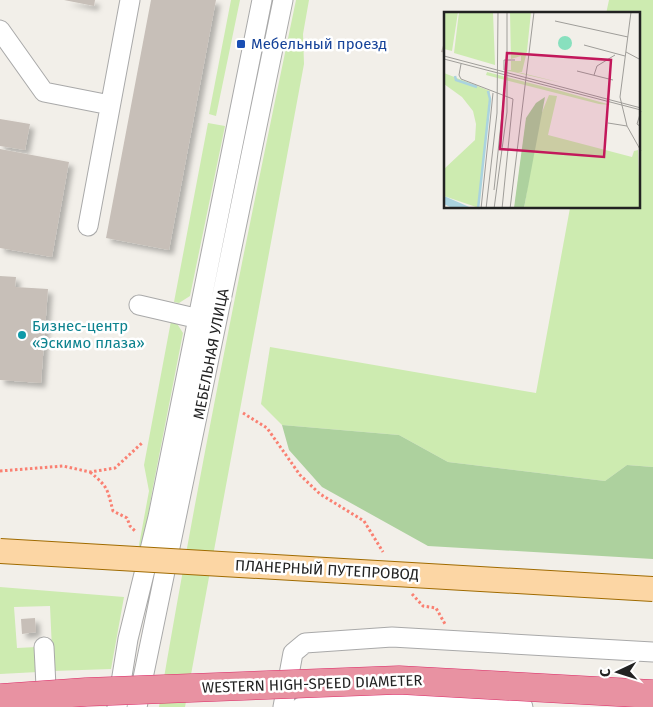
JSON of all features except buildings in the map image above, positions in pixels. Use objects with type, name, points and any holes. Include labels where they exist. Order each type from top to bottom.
[{"type":"highway","name":"WESTERN HIGH-SPEED DIAMETER","points":[[0,698],[86,692],[399,680],[653,694]]},
{"type":"main road","name":"ПЛАНЕРНЫЙ ПУТЕПРОВОД","points":[[0,551],[653,589]]},
{"type":"street","points":[[88,226],[130,0]]},
{"type":"street","name":"МЕБЕЛЬНАЯ УЛИЦА","points":[[117,707],[128,639],[158,517],[262,0]]},
{"type":"street","name":"МЕБЕЛЬНАЯ УЛИЦА","points":[[137,707],[283,0]]},
{"type":"street","points":[[0,30],[44,92],[110,105]]},
{"type":"street","points":[[138,306],[217,322]]},
{"type":"street","points":[[283,707],[293,653],[305,643],[392,637],[653,652]]},
{"type":"street","points":[[44,647],[47,707]]},
{"type":"street","points":[[301,707],[393,701],[523,707]]},
{"type":"path","points":[[243,413],[267,428],[300,475],[320,494],[364,521],[388,560]]},
{"type":"path","points":[[0,471],[63,466],[90,472],[115,468],[142,443]]},
{"type":"path","points":[[90,472],[104,484],[110,494],[113,511],[127,518],[133,530],[137,532]]},
{"type":"path","points":[[409,590],[423,606],[436,608],[453,636],[462,641]]},
{"type":"green space","points":[[231,0],[240,0],[216,116],[209,114]]},
{"type":"green space","points":[[296,0],[309,0],[303,34],[304,64],[185,707],[159,707],[224,353]]},
{"type":"green space","points":[[609,0],[653,0],[653,467],[627,465],[605,481],[448,462],[399,435],[282,425],[261,404],[270,347],[536,393],[570,209],[640,209],[640,12],[606,12]]},
{"type":"green space","points":[[208,123],[225,126],[190,296],[179,303],[174,302]]},
{"type":"green space","points":[[171,321],[176,322],[183,333],[152,492],[116,707],[109,707],[149,491],[144,465]]},
{"type":"green space","points":[[282,425],[399,435],[448,462],[605,481],[627,465],[653,467],[653,559],[428,546],[322,487],[289,450]]},
{"type":"green space","points":[[0,587],[124,597],[111,669],[53,671],[50,606],[14,607],[17,648],[37,647],[38,672],[0,674]]},
{"type":"place","name":"Мебельный проезд","points":[[241,44]]},
{"type":"place","name":"Бизнес-центр «Эскимо плаза»","points":[[22,335]]}]
